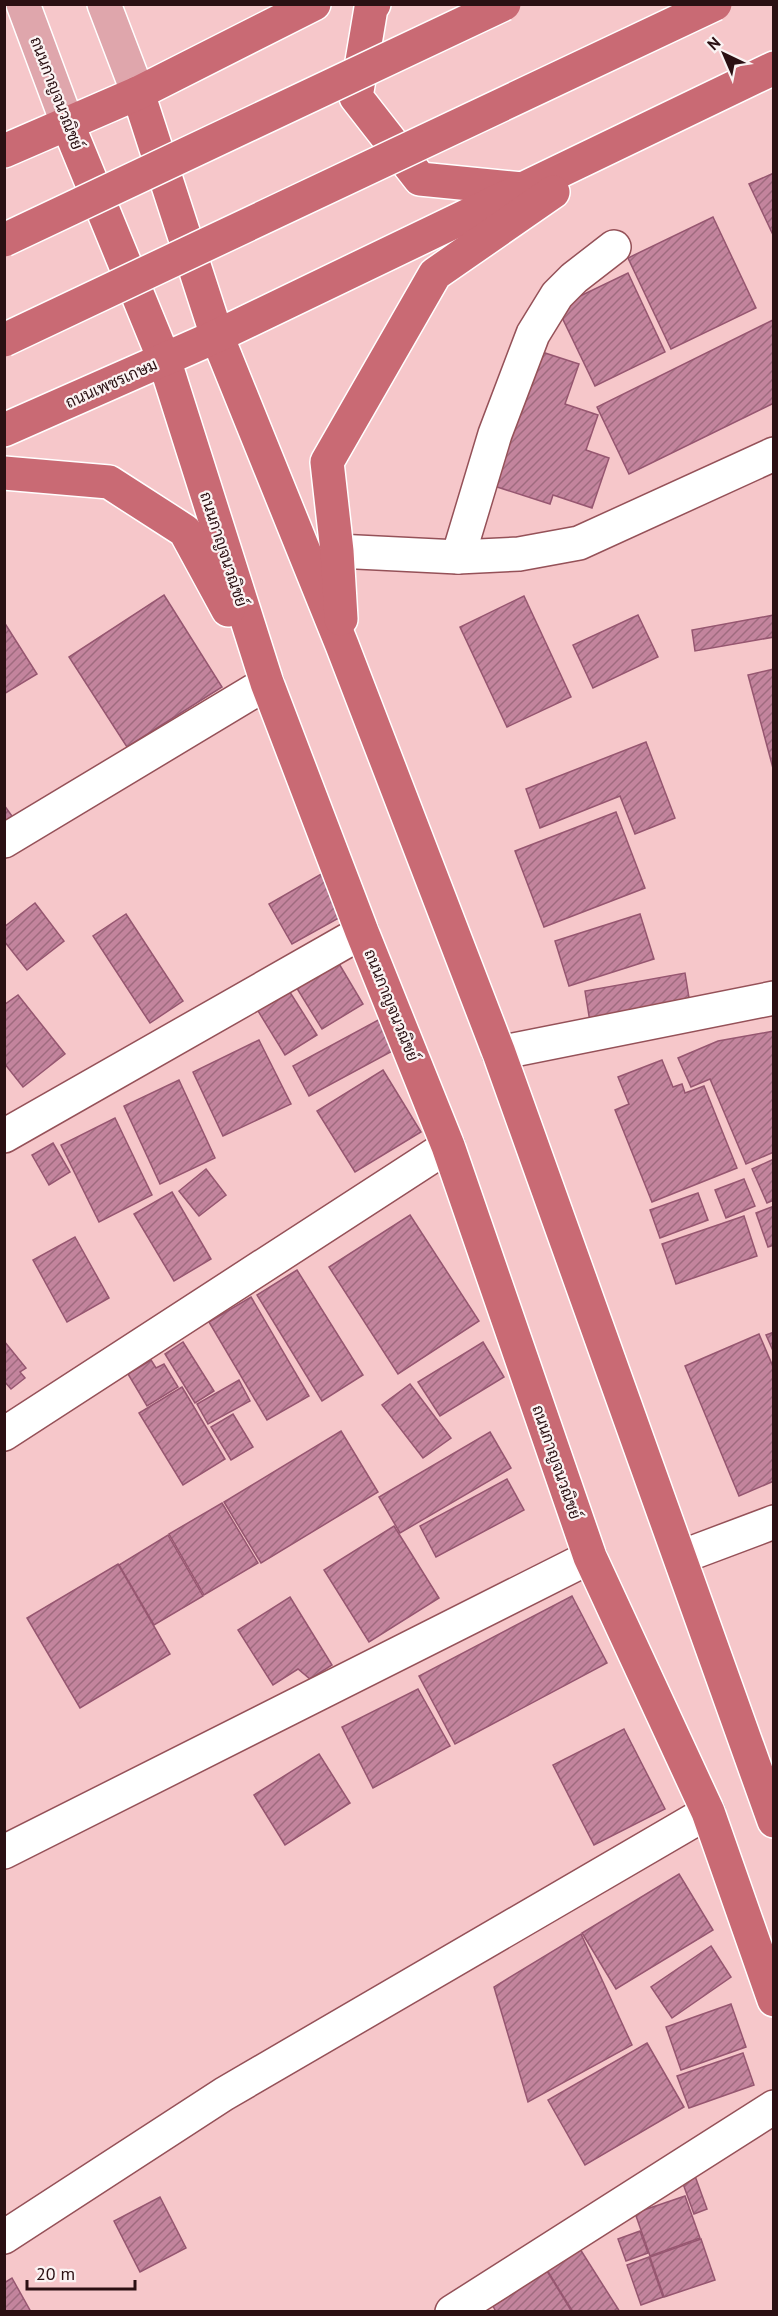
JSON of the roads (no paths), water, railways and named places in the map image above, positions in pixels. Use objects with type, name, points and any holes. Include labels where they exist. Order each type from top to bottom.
[{"type":"highway","points":[[4,151],[138,93],[314,4]]},
{"type":"highway","points":[[374,4],[371,8],[356,97],[420,179],[522,189]]},
{"type":"highway","points":[[4,240],[504,4]]},
{"type":"highway","points":[[4,340],[715,4]]},
{"type":"highway","points":[[342,645],[337,551],[327,462],[435,274],[638,133],[774,68]]},
{"type":"highway","points":[[138,93],[217,336],[342,645],[500,1053],[774,1821]]},
{"type":"highway","name":"ถนนกาญจนวณิชย์","points":[[68,125],[164,359],[267,683],[362,932],[448,1146],[590,1557],[708,1812],[774,2000]]},
{"type":"highway","name":"ถนนเพชรเกษม","points":[[4,430],[217,336],[638,133]]},
{"type":"highway","points":[[4,473],[109,482],[186,531],[267,683]]},
{"type":"main road","name":"ถนนกาญจนวณิชย์","points":[[23,4],[68,125]]},
{"type":"main road","points":[[104,4],[138,93]]},
{"type":"street","points":[[458,558],[495,434],[533,334],[557,295],[614,247]]},
{"type":"street","points":[[337,551],[458,558],[519,554],[579,543],[774,454]]},
{"type":"street","points":[[4,840],[267,683]]},
{"type":"street","points":[[4,1136],[362,932]]},
{"type":"street","points":[[500,1053],[774,998]]},
{"type":"street","points":[[4,1434],[448,1146]]},
{"type":"street","points":[[681,1557],[774,1522]]},
{"type":"street","points":[[4,1852],[590,1557]]},
{"type":"street","points":[[4,2237],[224,2094],[708,1812]]},
{"type":"street","points":[[452,2312],[774,2107]]}]
